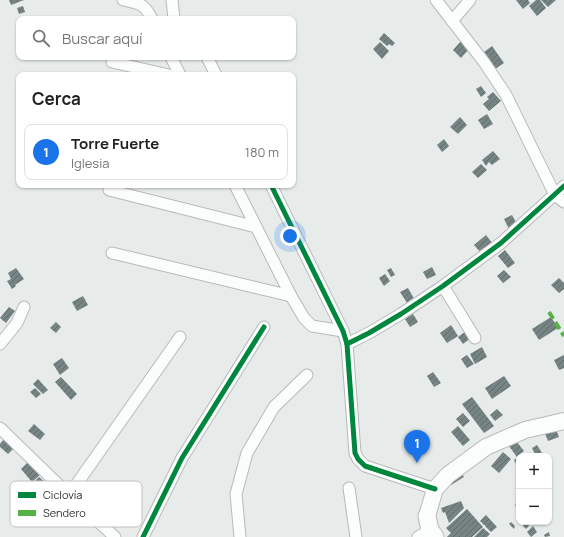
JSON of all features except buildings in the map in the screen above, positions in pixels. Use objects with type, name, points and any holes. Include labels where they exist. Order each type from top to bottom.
[{"type":"main road","points":[[428,530],[435,488],[448,475],[486,447],[525,430],[564,421]]},
{"type":"street","points":[[123,0],[141,4],[146,8],[150,16]]},
{"type":"street","points":[[172,0],[174,16]]},
{"type":"street","points":[[436,0],[484,62],[506,95],[555,195],[564,202]]},
{"type":"street","points":[[452,21],[470,0]]},
{"type":"street","points":[[172,60],[178,72]]},
{"type":"street","points":[[208,60],[214,72]]},
{"type":"street","points":[[112,62],[156,72]]},
{"type":"street","points":[[347,344],[401,314],[443,286],[501,243],[564,186]]},
{"type":"street","points":[[236,188],[291,296],[304,318],[312,326],[343,331]]},
{"type":"street","points":[[272,188],[343,331],[347,344],[355,453],[358,460],[365,466],[435,488]]},
{"type":"street","points":[[109,190],[256,227]]},
{"type":"street","points":[[112,253],[291,296]]},
{"type":"street","points":[[443,286],[475,338]]},
{"type":"street","points":[[0,344],[18,324],[24,306]]},
{"type":"street","points":[[143,537],[182,458],[264,327]]},
{"type":"street","points":[[79,481],[180,337]]},
{"type":"street","points":[[240,537],[236,494],[247,453],[274,407],[307,375]]},
{"type":"street","points":[[0,428],[55,481]]},
{"type":"street","points":[[349,488],[356,537]]},
{"type":"street","points":[[104,527],[115,537]]},
{"type":"marked path","points":[[549,312],[564,336]]},
{"type":"cycle path","points":[[347,344],[401,314],[443,286],[501,243],[564,186]]},
{"type":"cycle path","points":[[272,188],[343,331],[347,344],[355,453],[358,459],[365,466],[435,489]]},
{"type":"cycle path","points":[[143,537],[182,458],[264,327]]},
{"type":"place","name":"Torre Fuerte","points":[[417,463]]}]
